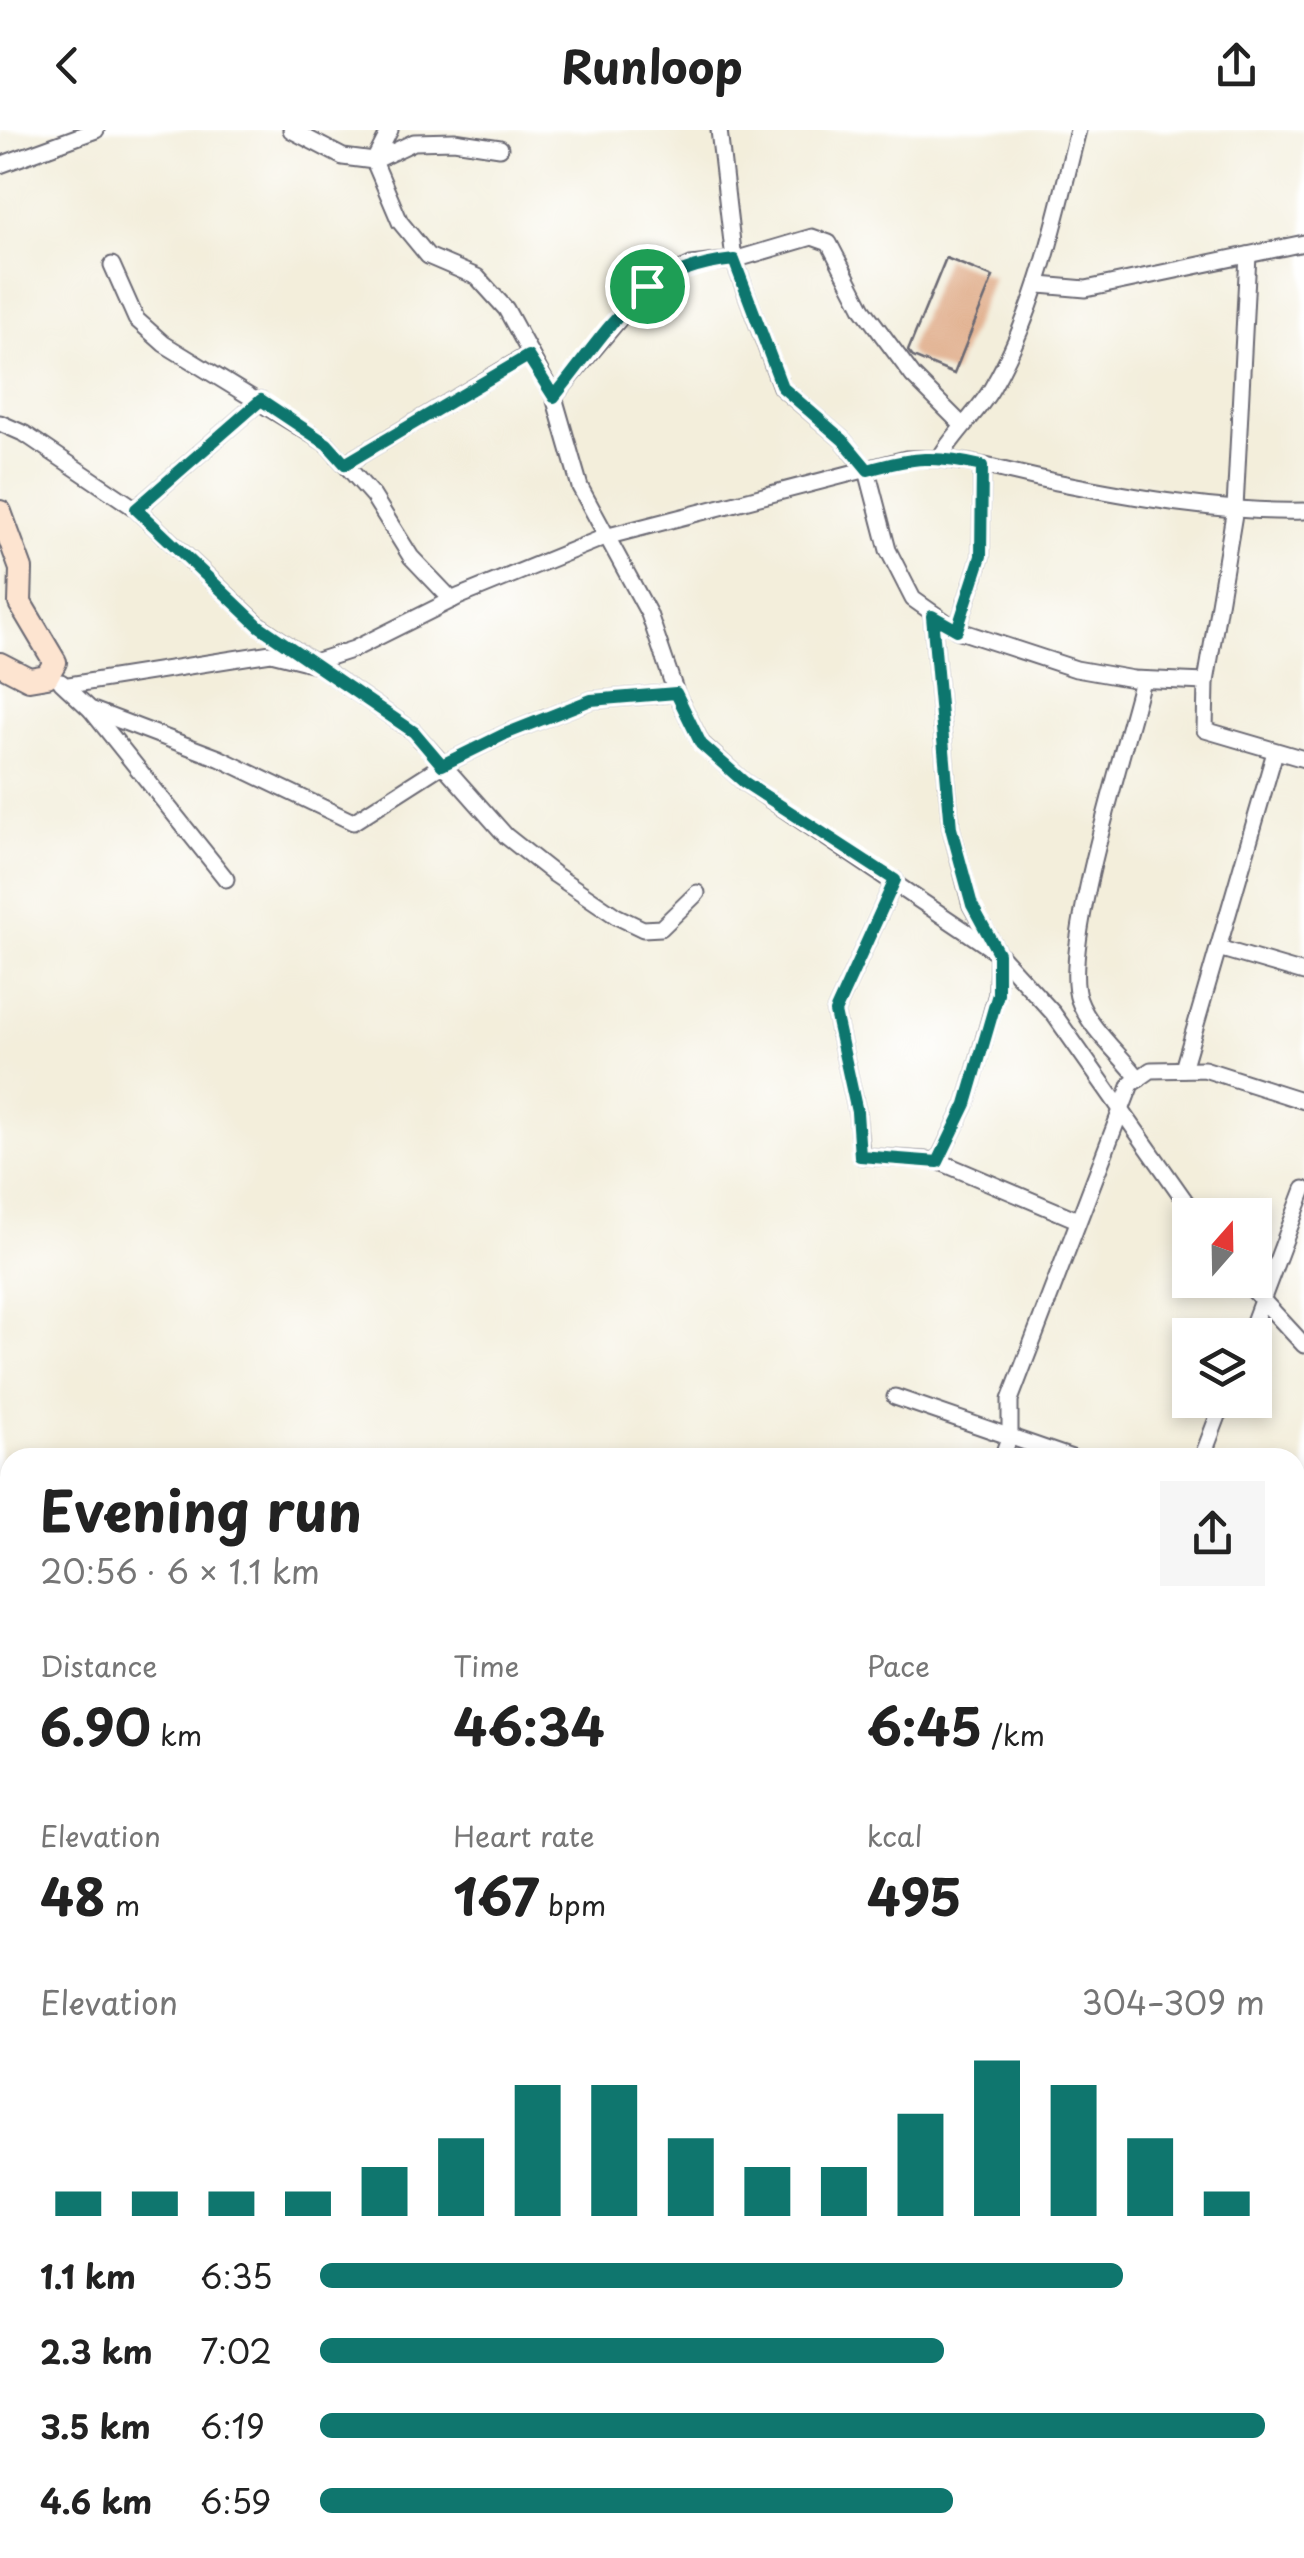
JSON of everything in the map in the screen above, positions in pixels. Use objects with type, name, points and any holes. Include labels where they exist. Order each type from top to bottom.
[{"type":"street","points":[[0,165],[96,130]]},
{"type":"street","points":[[292,130],[343,158],[374,161],[414,142],[454,141],[500,148]]},
{"type":"street","points":[[374,161],[390,130]]},
{"type":"street","points":[[719,130],[734,260],[782,387],[832,429],[868,470],[888,550],[914,600],[957,630],[1076,670],[1142,680],[1206,682]]},
{"type":"street","points":[[942,456],[960,424],[991,390],[1040,285],[1078,130]]},
{"type":"street","points":[[374,161],[400,222],[428,256],[477,277],[506,309],[528,356],[554,397],[580,486],[649,614],[676,693],[701,744],[744,782],[895,880],[998,953],[1053,1013],[1183,1198]]},
{"type":"street","points":[[554,397],[647,286],[691,264],[734,260],[812,237],[828,243],[862,309],[913,376],[960,424]]},
{"type":"street","points":[[1040,285],[1086,289],[1304,243]]},
{"type":"street","points":[[1248,255],[1235,508],[1206,682],[1206,730],[1304,759]]},
{"type":"street","points":[[112,265],[136,318],[164,344],[327,444],[374,496],[412,557],[452,600]]},
{"type":"street","points":[[345,464],[528,356]]},
{"type":"street","points":[[136,509],[261,400]]},
{"type":"street","points":[[0,424],[25,434],[136,509],[259,626],[414,732],[506,836],[616,916],[643,928],[661,928],[697,893]]},
{"type":"street","points":[[0,664],[29,679],[58,681],[271,652],[311,663],[354,649],[452,600],[606,536],[906,459],[942,456],[1052,482],[1235,508],[1304,510]]},
{"type":"street","points":[[957,630],[981,556],[982,466]]},
{"type":"street","points":[[0,512],[22,569],[20,603],[55,662],[58,681],[90,709],[226,879]]},
{"type":"street","points":[[932,616],[951,828],[972,905],[998,953],[992,1012],[966,1104],[938,1162]]},
{"type":"street","points":[[1139,1079],[1084,1010],[1074,980],[1091,872],[1142,680]]},
{"type":"street","points":[[90,709],[219,758],[353,822],[442,765],[505,734],[591,700],[676,693]]},
{"type":"street","points":[[1183,1069],[1275,752]]},
{"type":"street","points":[[895,880],[835,1012],[857,1112],[860,1156],[938,1162],[1075,1220]]},
{"type":"street","points":[[1218,948],[1304,973]]},
{"type":"street","points":[[1006,1448],[1010,1436],[1010,1400],[1075,1220],[1120,1106],[1139,1079],[1151,1070],[1204,1069],[1304,1100]]},
{"type":"street","points":[[1255,1318],[1304,1189]]},
{"type":"street","points":[[1257,1298],[1304,1344]]},
{"type":"street","points":[[895,1397],[1044,1448]]},
{"type":"street","points":[[1206,1448],[1217,1418]]},
{"type":"building","points":[[946,258],[993,277],[954,374],[913,357],[908,351]]},
{"type":"route","points":[[734,260],[782,387],[810,408],[868,470],[906,459],[942,456],[982,466],[981,556],[957,630],[932,616],[951,828],[972,905],[998,953],[998,994],[966,1104],[938,1162],[860,1156],[857,1112],[835,1012],[844,987],[869,945],[895,880],[744,782],[701,744],[676,693],[591,700],[505,734],[442,765],[414,732],[259,626],[136,509],[261,400],[327,444],[345,464],[528,356],[554,397],[647,286],[691,264],[734,260]]}]
